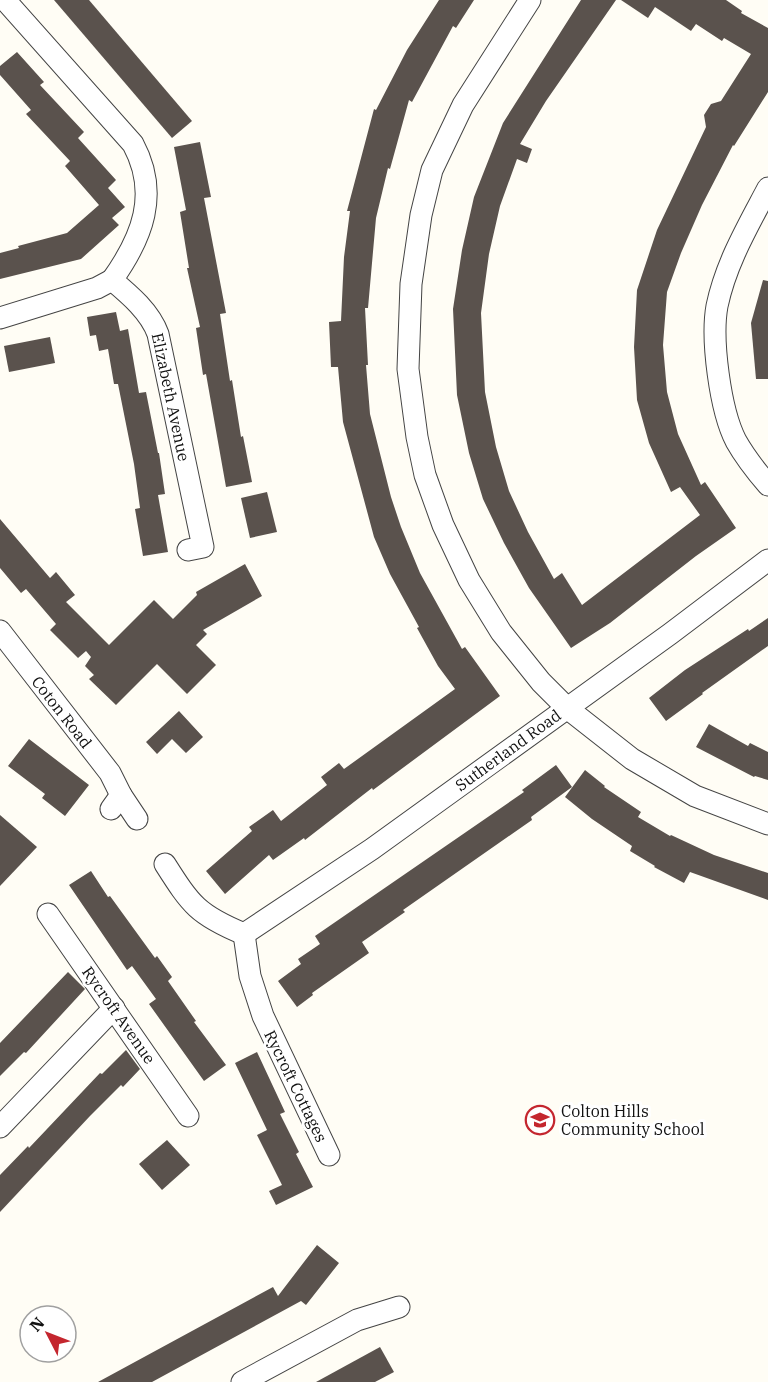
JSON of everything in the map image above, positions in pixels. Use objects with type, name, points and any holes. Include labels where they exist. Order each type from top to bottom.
[{"type":"street","points":[[530,0],[463,105],[432,170],[422,215],[411,284],[408,369],[417,437],[425,475],[442,525],[480,599],[501,632],[541,682],[567,708],[632,759],[661,778],[695,796],[768,824]]},
{"type":"street","points":[[0,318],[97,288],[112,280],[128,258],[136,241],[145,211],[147,194],[145,174],[133,144],[5,6]]},
{"type":"street","points":[[768,188],[735,250],[717,307],[715,328],[721,392],[735,439],[753,468],[768,485]]},
{"type":"street","name":"Elizabeth Avenue","points":[[112,280],[132,297],[155,324],[203,547]]},
{"type":"street","name":"Sutherland Road","points":[[244,934],[372,849],[670,634],[768,560]]},
{"type":"street","name":"Coton Road","points":[[0,631],[110,773],[116,802],[137,819]]},
{"type":"street","points":[[165,864],[187,898],[204,915],[244,934]]},
{"type":"street","name":"Rycroft Avenue","points":[[48,914],[188,1116]]},
{"type":"street","name":"Rycroft Cottages","points":[[244,934],[250,976],[263,1016],[329,1155]]},
{"type":"street","points":[[0,1127],[114,1008]]},
{"type":"street","points":[[242,1382],[357,1320],[399,1306]]},
{"type":"building","points":[[54,0],[89,0],[192,121],[172,138]]},
{"type":"building","points":[[439,0],[474,0],[456,28],[453,26],[412,102],[409,100],[390,169],[388,168],[376,218],[368,308],[365,308],[370,414],[391,497],[420,573],[462,649],[465,647],[500,696],[373,790],[372,788],[305,840],[304,838],[273,860],[269,855],[225,894],[206,871],[252,831],[249,827],[273,810],[281,821],[327,785],[321,777],[339,763],[344,769],[455,689],[438,666],[417,628],[419,627],[390,574],[374,537],[343,422],[338,367],[331,367],[329,322],[341,321],[344,257],[350,211],[347,211],[374,109],[376,110],[407,50]]},
{"type":"building","points":[[581,0],[616,0],[546,101],[520,144],[532,149],[527,163],[517,159],[500,206],[489,254],[481,313],[485,392],[496,447],[509,491],[554,579],[562,573],[582,605],[700,515],[680,487],[671,492],[649,443],[637,400],[634,347],[637,290],[657,230],[706,127],[704,115],[711,104],[721,101],[751,54],[724,38],[722,41],[696,24],[691,31],[655,7],[648,18],[621,0],[726,0],[742,11],[741,13],[768,28],[768,92],[733,145],[702,205],[681,253],[667,292],[663,345],[667,392],[678,434],[701,485],[705,482],[736,528],[610,623],[571,648],[529,588],[483,499],[469,453],[457,395],[453,309],[462,250],[474,197],[503,123]]},
{"type":"building","points":[[17,52],[44,82],[40,85],[84,132],[78,138],[116,180],[108,188],[125,207],[112,218],[119,225],[81,259],[0,279],[0,253],[67,233],[99,205],[65,166],[70,161],[26,114],[31,110],[0,75],[0,66]]},
{"type":"building","points":[[200,142],[211,197],[204,198],[226,313],[220,314],[230,381],[232,380],[241,437],[243,436],[252,482],[226,487],[206,374],[203,375],[196,328],[200,327],[187,268],[189,268],[180,212],[186,210],[174,147]]},
{"type":"building","points":[[763,280],[768,281],[768,379],[756,379],[751,323]]},
{"type":"building","points":[[116,312],[120,331],[128,329],[139,393],[146,392],[165,494],[158,495],[168,552],[143,556],[135,509],[140,508],[134,464],[118,384],[114,384],[108,349],[99,351],[96,335],[90,336],[87,317]]},
{"type":"building","points":[[50,337],[55,363],[9,372],[4,346]]},
{"type":"building","points":[[267,492],[277,532],[250,538],[241,498]]},
{"type":"building","points":[[0,519],[50,578],[56,572],[75,595],[66,602],[109,645],[154,600],[173,619],[197,595],[196,592],[245,564],[262,596],[203,630],[207,634],[196,645],[216,665],[187,694],[157,664],[116,705],[89,679],[94,675],[85,666],[91,657],[86,651],[78,658],[50,630],[56,624],[26,589],[21,593],[0,568]]},
{"type":"building","points":[[768,618],[768,646],[666,721],[649,698],[685,670]]},
{"type":"building","points":[[179,711],[203,737],[186,753],[172,739],[157,754],[146,742]]},
{"type":"building","points":[[709,724],[748,746],[750,743],[768,752],[768,780],[754,777],[696,747]]},
{"type":"building","points":[[29,739],[89,785],[65,816],[42,798],[45,794],[8,766]]},
{"type":"building","points":[[556,765],[572,787],[531,817],[532,820],[403,910],[405,912],[362,942],[369,953],[312,993],[313,995],[297,1007],[278,981],[301,964],[298,959],[320,944],[315,936],[524,792],[522,790]]},
{"type":"building","points":[[585,770],[604,787],[641,812],[638,817],[670,836],[714,855],[768,873],[768,900],[690,872],[684,883],[630,851],[632,846],[592,819],[565,797]]},
{"type":"building","points":[[0,815],[37,847],[0,886]]},
{"type":"building","points":[[91,871],[108,897],[110,896],[155,958],[157,956],[172,977],[168,981],[196,1021],[194,1022],[226,1065],[204,1081],[149,1004],[156,999],[132,966],[127,970],[69,885]]},
{"type":"building","points":[[68,972],[85,989],[26,1053],[24,1052],[0,1076],[0,1043]]},
{"type":"building","points":[[126,1050],[140,1069],[90,1116],[0,1212],[0,1175],[28,1146],[29,1148],[100,1073],[102,1074]]},
{"type":"building","points":[[257,1052],[285,1112],[280,1114],[299,1152],[296,1154],[313,1187],[276,1205],[269,1191],[282,1185],[257,1135],[267,1130],[235,1063]]},
{"type":"building","points":[[167,1140],[190,1165],[162,1190],[139,1164]]},
{"type":"building","points":[[317,1245],[339,1263],[306,1305],[301,1301],[152,1382],[98,1382],[273,1287],[278,1296]]},
{"type":"building","points":[[380,1347],[394,1372],[375,1382],[316,1382]]},
{"type":"place","name":"Colton Hills Community School","points":[[540,1120]]}]
